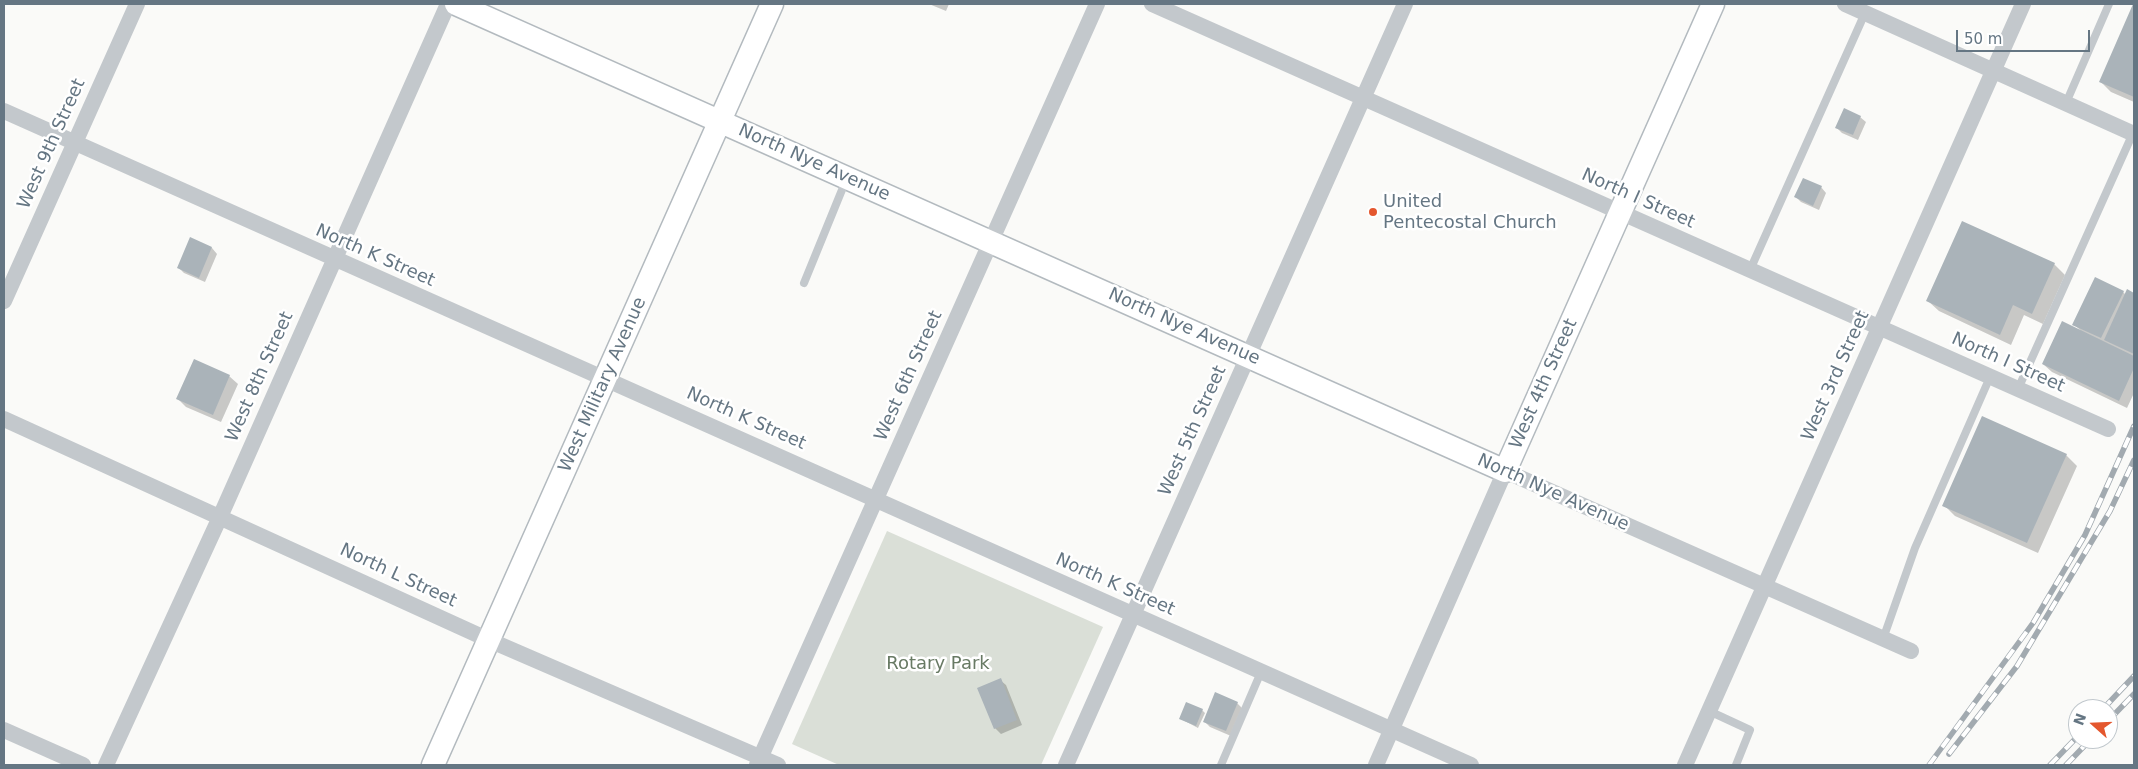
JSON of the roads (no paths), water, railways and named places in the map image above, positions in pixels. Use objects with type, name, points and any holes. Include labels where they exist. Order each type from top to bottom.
[{"type":"street","name":"West 9th Street","points":[[4,301],[137,4]]},
{"type":"street","name":"West 8th Street","points":[[106,765],[220,517],[448,4]]},
{"type":"street","name":"North Nye Avenue","points":[[456,4],[1911,651]]},
{"type":"street","name":"West Military Avenue","points":[[433,765],[772,4]]},
{"type":"street","name":"West 6th Street","points":[[759,761],[1098,4]]},
{"type":"street","name":"North I Street","points":[[1152,4],[2108,429]]},
{"type":"street","name":"West 5th Street","points":[[1066,765],[1405,4]]},
{"type":"street","name":"West 4th Street","points":[[1376,765],[1713,4]]},
{"type":"street","points":[[1845,4],[2133,134]]},
{"type":"street","name":"West 3rd Street","points":[[1685,765],[2023,4]]},
{"type":"street","name":"North K Street","points":[[4,111],[334,260],[606,379],[1472,765]]},
{"type":"street","name":"North L Street","points":[[4,419],[759,761],[778,765]]},
{"type":"street","points":[[4,730],[83,765]]},
{"type":"lane","points":[[2066,103],[2109,4]]},
{"type":"lane","points":[[1750,270],[1866,13]]},
{"type":"lane","points":[[2018,389],[2133,134]]},
{"type":"lane","points":[[804,283],[847,177]]},
{"type":"lane","points":[[1883,639],[1918,541],[1990,377]]},
{"type":"lane","points":[[1221,765],[1261,672]]},
{"type":"lane","points":[[1709,711],[1750,730],[1736,765]]},
{"type":"railway","points":[[1929,765],[2033,623],[2085,535],[2134,426]]},
{"type":"railway","points":[[1949,754],[2017,666],[2110,511],[2134,460]]},
{"type":"railway","points":[[2112,699],[2134,676]]},
{"type":"railway","points":[[2118,711],[2134,694]]},
{"type":"railway","points":[[2050,765],[2068,746]]},
{"type":"railway","points":[[2066,765],[2081,749]]},
{"type":"place","name":"United Pentecostal Church","points":[[1373,212]]},
{"type":"park label","name":"Rotary Park","points":[[938,664]]}]
